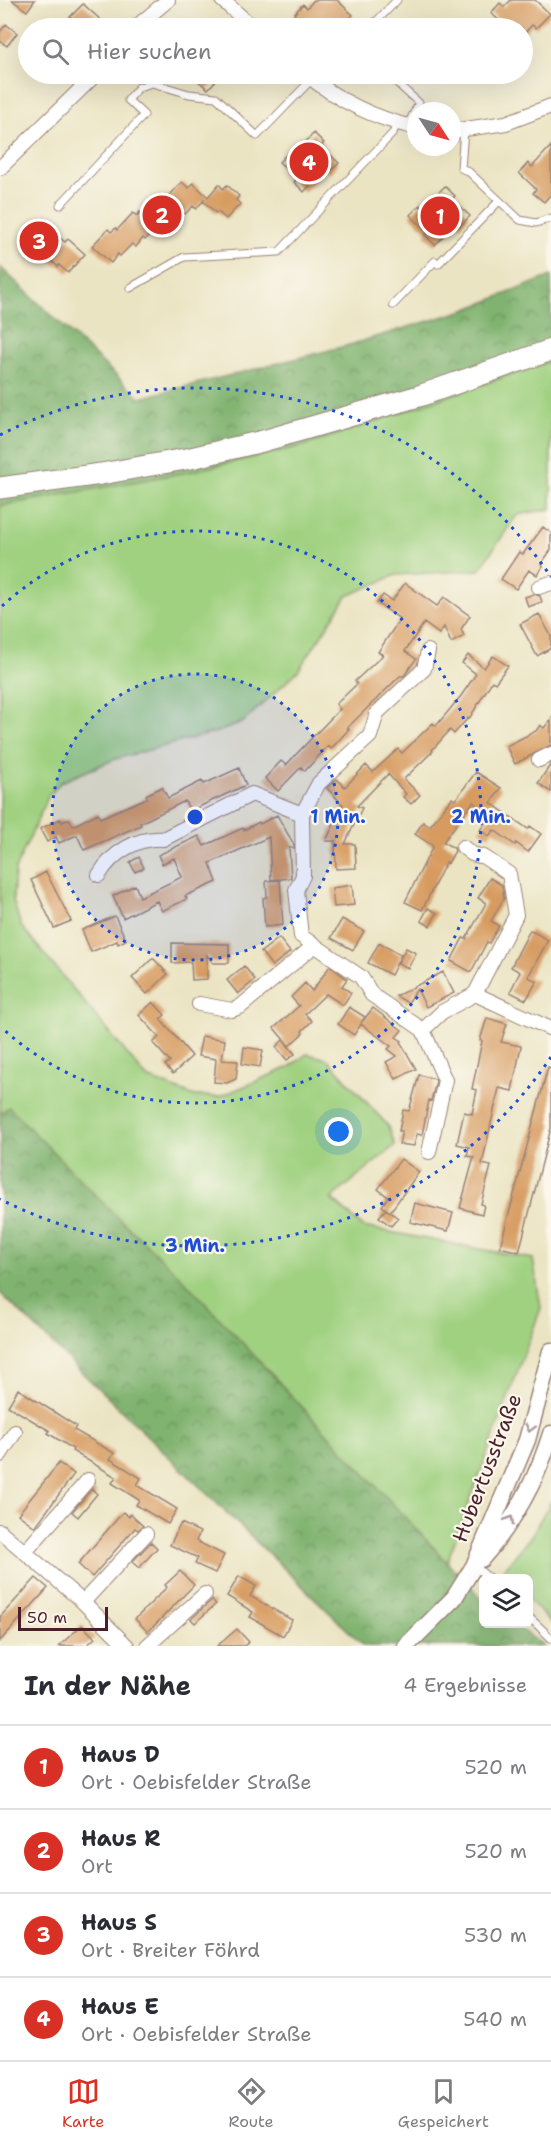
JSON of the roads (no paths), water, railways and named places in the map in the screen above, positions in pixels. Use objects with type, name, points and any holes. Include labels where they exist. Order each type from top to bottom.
[{"type":"main road","points":[[0,488],[101,474],[191,458],[282,436],[419,396],[551,350]]},
{"type":"street","points":[[148,18],[170,0]]},
{"type":"street","points":[[156,18],[170,0]]},
{"type":"street","points":[[222,0],[243,18]]},
{"type":"street","points":[[0,168],[86,84]]},
{"type":"street","points":[[321,84],[359,110],[407,126]]},
{"type":"street","points":[[461,130],[517,120],[551,106]]},
{"type":"street","points":[[428,651],[424,669],[377,713],[370,736],[319,783],[302,814],[303,876],[296,890],[301,936],[361,977],[372,995],[423,1030],[446,1080],[429,1152]]},
{"type":"street","points":[[99,875],[114,855],[149,838],[163,839],[252,794],[302,814]]},
{"type":"street","points":[[423,1030],[442,1012],[475,994],[516,915],[508,874],[484,857],[472,854],[463,848]]},
{"type":"street","points":[[199,1004],[232,1010],[240,1007],[315,945]]},
{"type":"street","points":[[475,994],[551,1029]]},
{"type":"street","name":"Hubertusstraße","points":[[406,1646],[454,1598],[474,1566],[527,1440],[551,1351]]},
{"type":"street","points":[[0,1455],[15,1432]]},
{"type":"street","name":"Hubertusstraße","points":[[474,1566],[499,1539],[527,1492],[551,1434]]},
{"type":"street","points":[[25,1551],[88,1480]]},
{"type":"street","points":[[0,1531],[83,1602],[128,1646]]},
{"type":"street","points":[[83,1602],[146,1534]]},
{"type":"street","points":[[147,1646],[205,1593]]},
{"type":"lane","points":[[380,18],[397,0]]},
{"type":"lane","points":[[60,205],[144,115],[128,100],[139,87],[149,84]]},
{"type":"lane","points":[[155,84],[189,94],[216,97],[257,136],[302,84]]},
{"type":"lane","points":[[398,84],[418,102]]},
{"type":"lane","points":[[130,288],[184,257],[279,252],[393,133],[407,126]]},
{"type":"lane","points":[[460,156],[461,168],[467,170],[523,221],[540,222],[551,218]]},
{"type":"lane","points":[[393,305],[435,261],[438,264],[499,201]]},
{"type":"lane","name":"Hubertusstraße","points":[[474,1566],[484,1574]]},
{"type":"lane","points":[[533,1621],[551,1638]]},
{"type":"place","name":"Haus E","points":[[309,162]]},
{"type":"place","name":"Haus R","points":[[162,215]]},
{"type":"place","name":"Haus D","points":[[440,216]]},
{"type":"place","name":"Haus S","points":[[39,241]]}]
